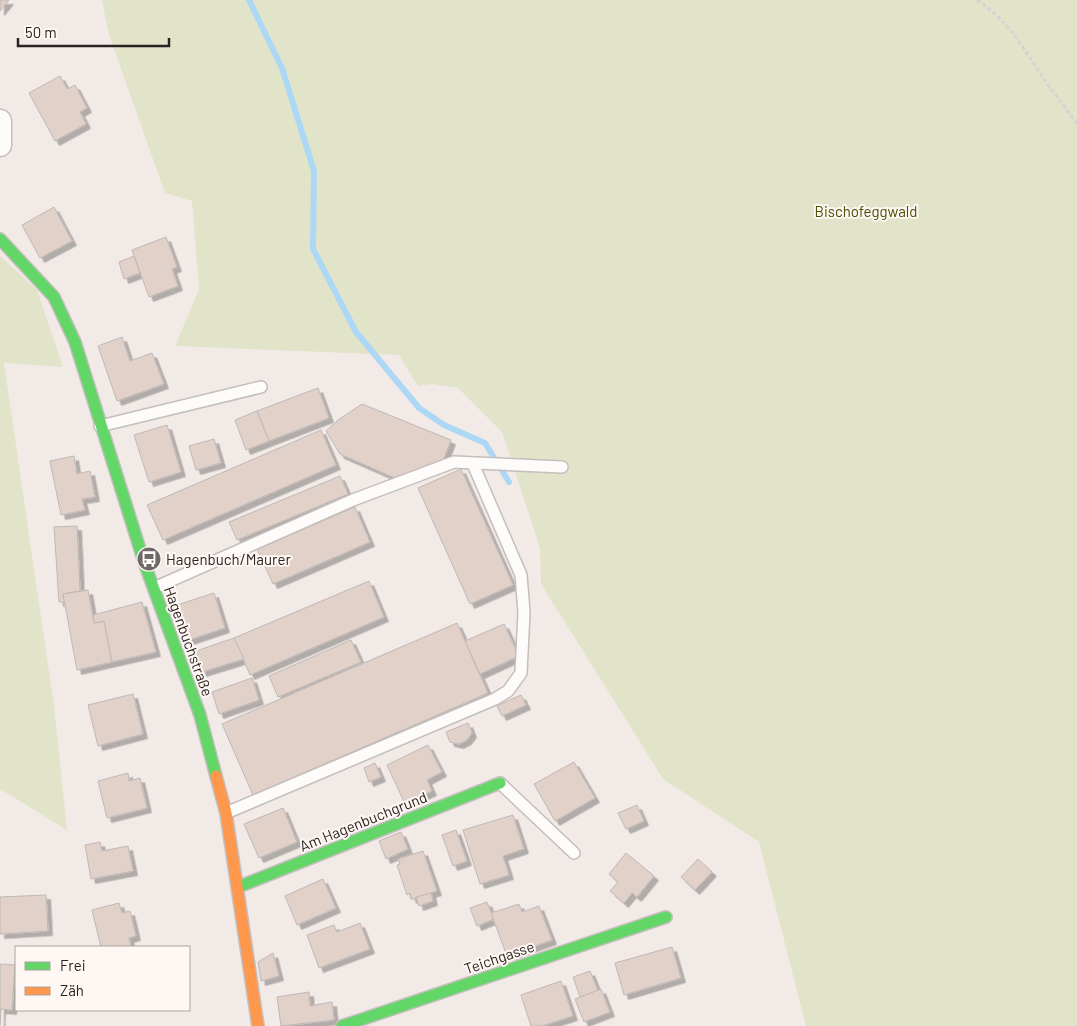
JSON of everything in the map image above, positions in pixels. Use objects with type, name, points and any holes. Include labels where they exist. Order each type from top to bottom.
[{"type":"street","points":[[0,121],[0,145]]},
{"type":"street","name":"Hagenbuchstraße","points":[[0,239],[54,297],[75,342],[100,426],[154,588],[200,715],[226,813],[258,1026]]},
{"type":"street","name":"Am Hagenbuchgrund","points":[[238,887],[500,783]]},
{"type":"street","name":"Teichgasse","points":[[342,1026],[666,917]]},
{"type":"lane","points":[[100,426],[261,387]]},
{"type":"lane","points":[[154,588],[353,500],[454,462],[562,467]]},
{"type":"lane","points":[[226,813],[495,700],[508,691],[521,673],[524,612],[521,575],[473,464]]},
{"type":"lane","points":[[500,783],[574,854]]},
{"type":"path","points":[[977,0],[995,12],[1012,29],[1038,71],[1077,124]]},
{"type":"green space","name":"Bischofeggwald","points":[[102,0],[1077,0],[1077,1026],[806,1026],[759,842],[663,779],[541,584],[540,548],[502,432],[458,388],[432,384],[418,386],[399,355],[175,346],[199,289],[192,201],[165,193],[109,35]]},
{"type":"green space","points":[[0,256],[37,290],[63,367],[4,363],[54,706],[67,830],[0,789]]},
{"type":"building","points":[[0,0],[9,0],[0,11]]},
{"type":"building","points":[[60,76],[67,89],[75,85],[87,108],[80,112],[86,124],[55,141],[29,93]]},
{"type":"building","points":[[54,207],[72,241],[40,258],[22,225]]},
{"type":"building","points":[[166,237],[177,267],[172,269],[178,286],[149,297],[132,250]]},
{"type":"building","points":[[134,256],[140,273],[124,279],[119,262]]},
{"type":"building","points":[[122,337],[130,361],[152,353],[164,384],[117,401],[98,346]]},
{"type":"building","points":[[318,388],[329,418],[269,441],[257,411]]},
{"type":"building","points":[[362,404],[451,440],[443,461],[395,478],[340,454],[326,431],[338,420]]},
{"type":"building","points":[[257,411],[269,441],[246,450],[235,420]]},
{"type":"building","points":[[167,425],[181,472],[149,482],[134,435]]},
{"type":"building","points":[[321,430],[336,465],[163,540],[147,505]]},
{"type":"building","points":[[214,439],[221,463],[196,470],[189,446]]},
{"type":"building","points":[[74,456],[77,474],[90,471],[95,497],[82,499],[85,510],[61,515],[50,461]]},
{"type":"building","points":[[461,469],[513,585],[470,604],[418,488]]},
{"type":"building","points":[[340,476],[348,494],[237,540],[229,522]]},
{"type":"building","points":[[355,507],[370,542],[273,584],[257,549]]},
{"type":"building","points":[[77,526],[80,591],[63,594],[65,602],[59,602],[54,527]]},
{"type":"building","points":[[369,581],[384,617],[250,675],[234,638]]},
{"type":"building","points":[[88,590],[94,623],[104,621],[112,662],[77,670],[63,594]]},
{"type":"building","points":[[214,593],[225,628],[186,641],[174,606]]},
{"type":"building","points":[[142,602],[156,652],[112,662],[104,621],[94,623],[93,615]]},
{"type":"building","points":[[457,623],[488,693],[253,795],[222,724]]},
{"type":"building","points":[[504,624],[519,656],[480,674],[465,641]]},
{"type":"building","points":[[234,638],[244,659],[202,672],[196,651]]},
{"type":"building","points":[[351,640],[361,662],[278,697],[269,676]]},
{"type":"building","points":[[252,678],[259,700],[219,714],[212,692]]},
{"type":"building","points":[[133,694],[143,734],[98,746],[88,705]]},
{"type":"building","points":[[521,695],[526,705],[502,716],[497,706]]},
{"type":"building","points":[[468,723],[472,733],[467,740],[459,744],[450,742],[446,732]]},
{"type":"building","points":[[428,745],[442,772],[427,780],[432,791],[405,804],[387,765]]},
{"type":"building","points":[[574,762],[595,798],[555,821],[534,784]]},
{"type":"building","points":[[375,763],[381,777],[369,782],[364,768]]},
{"type":"building","points":[[128,773],[129,781],[140,778],[147,808],[107,818],[98,781]]},
{"type":"building","points":[[637,805],[644,821],[626,829],[618,813]]},
{"type":"building","points":[[283,808],[297,842],[259,858],[244,824]]},
{"type":"building","points":[[513,815],[524,849],[503,856],[509,875],[480,884],[463,830]]},
{"type":"building","points":[[456,830],[467,861],[453,866],[442,835]]},
{"type":"building","points":[[401,832],[408,849],[386,859],[379,841]]},
{"type":"building","points":[[100,842],[102,851],[128,846],[133,871],[91,879],[85,845]]},
{"type":"building","points":[[423,851],[437,891],[412,899],[410,893],[407,895],[397,865],[400,864],[398,859]]},
{"type":"building","points":[[626,853],[654,876],[637,897],[632,893],[624,903],[610,891],[618,882],[609,874]]},
{"type":"building","points":[[698,859],[712,872],[695,890],[681,877]]},
{"type":"building","points":[[323,879],[336,908],[297,925],[285,896]]},
{"type":"building","points":[[431,893],[433,901],[419,906],[416,897]]},
{"type":"building","points":[[46,895],[48,931],[0,934],[0,897]]},
{"type":"building","points":[[487,902],[494,919],[477,926],[470,908]]},
{"type":"building","points":[[119,903],[122,913],[130,911],[136,936],[129,938],[131,946],[101,946],[92,910]]},
{"type":"building","points":[[519,904],[522,912],[539,906],[552,940],[507,956],[491,913]]},
{"type":"building","points":[[360,923],[370,949],[319,968],[307,935],[334,925],[337,932]]},
{"type":"building","points":[[672,947],[681,978],[624,995],[615,963]]},
{"type":"building","points":[[273,953],[279,976],[261,981],[258,962]]},
{"type":"building","points":[[0,964],[15,965],[12,1010],[1,1009],[0,1025]]},
{"type":"building","points":[[590,971],[598,991],[580,997],[573,977]]},
{"type":"building","points":[[561,981],[573,1016],[542,1026],[531,1026],[521,995]]},
{"type":"building","points":[[601,989],[610,1012],[584,1022],[575,999]]},
{"type":"building","points":[[309,992],[310,1006],[332,1002],[334,1020],[281,1026],[277,997]]},
{"type":"waterway","points":[[249,0],[282,68],[314,171],[313,249],[356,332],[419,408],[444,425],[485,443],[509,482]]},
{"type":"traffic: fast","points":[[0,239],[54,297],[75,342],[144,562],[200,715],[216,776]]},
{"type":"traffic: fast","points":[[238,887],[500,783]]},
{"type":"traffic: fast","points":[[342,1026],[666,917]]},
{"type":"traffic: slow","points":[[216,776],[226,813],[258,1026]]},
{"type":"place","name":"Hagenbuch/Maurer","points":[[149,559]]}]
